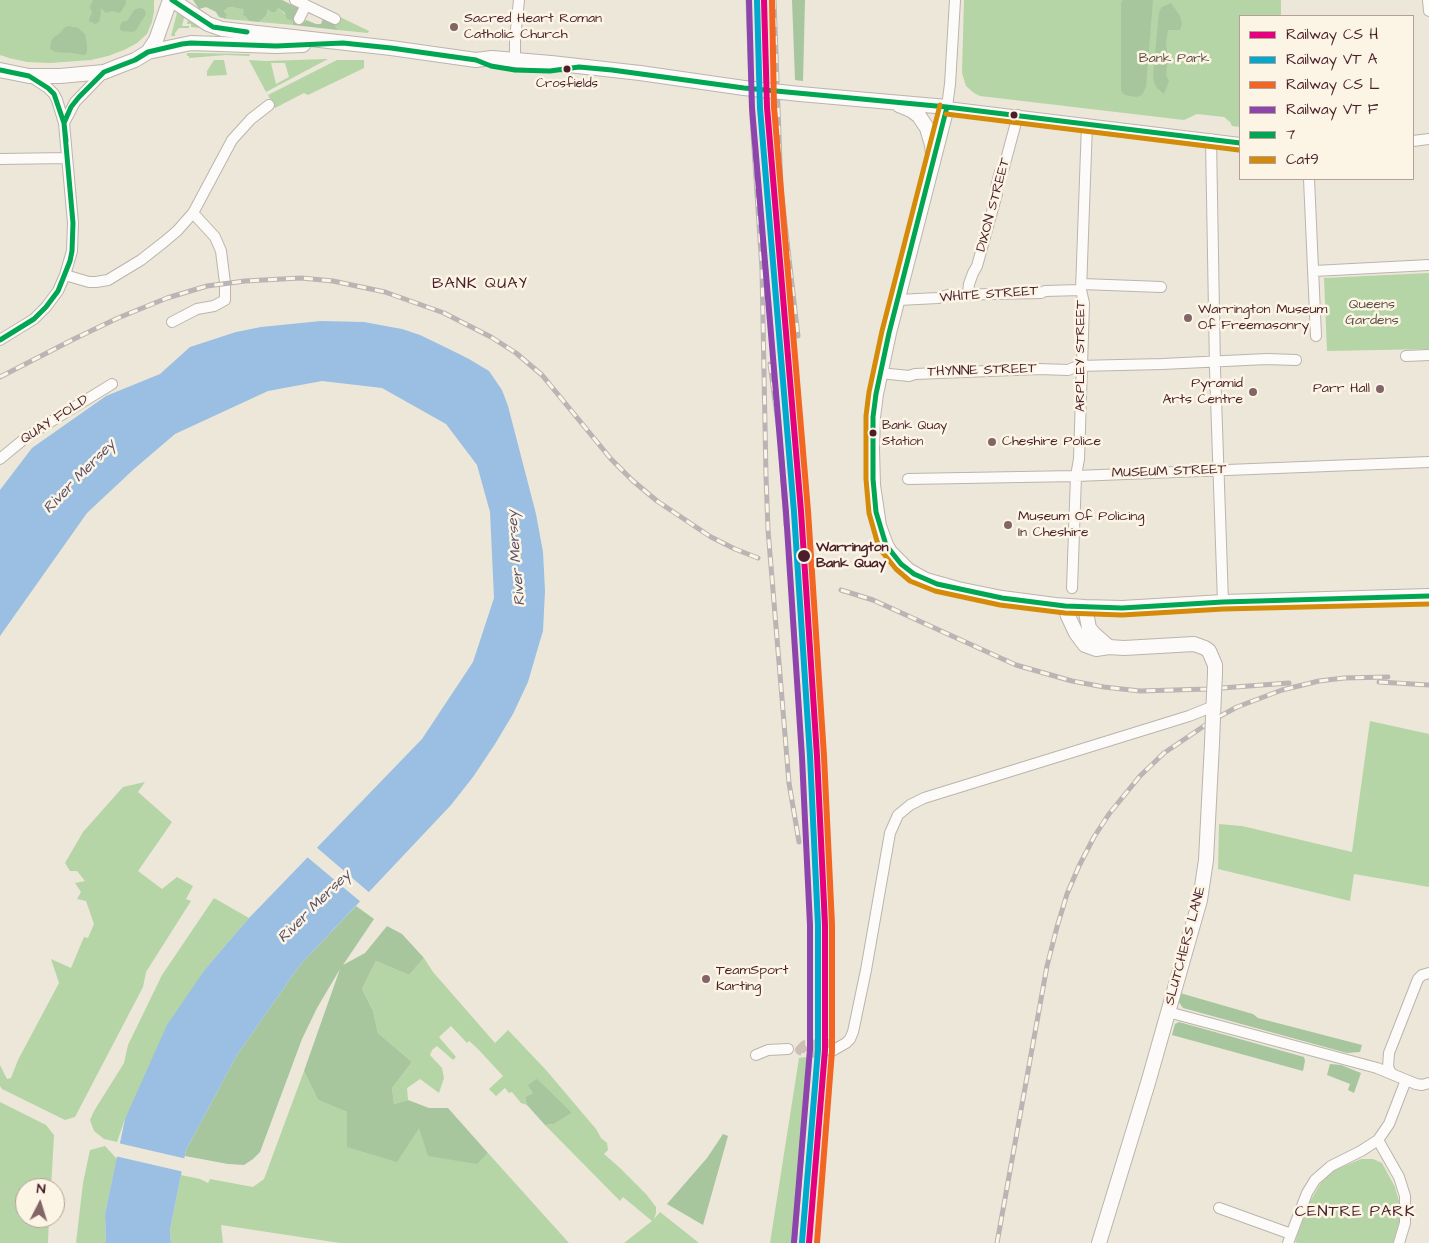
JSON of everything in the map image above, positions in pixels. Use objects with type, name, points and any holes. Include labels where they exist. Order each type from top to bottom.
[{"type":"highway","points":[[148,52],[156,40],[171,0],[208,24],[222,29],[384,47],[476,60],[491,66],[525,70],[550,71],[579,67]]},
{"type":"highway","points":[[0,70],[29,76],[60,76],[104,72],[148,52],[191,43],[276,46],[343,43]]},
{"type":"highway","points":[[476,60],[492,58],[551,62],[744,88],[946,107],[880,373],[872,436],[873,485],[876,512],[882,534],[890,552],[901,564],[920,577],[937,584],[1002,598],[1085,607],[1122,608],[1223,602],[1429,596]]},
{"type":"highway","points":[[887,102],[911,110],[919,116],[929,131],[933,159]]},
{"type":"highway","name":"SLUTCHERS LANE","points":[[1065,606],[1076,633],[1086,645],[1096,649],[1194,644],[1209,651],[1215,665],[1203,889],[1099,1243]]},
{"type":"highway","points":[[1085,607],[1089,628],[1109,647]]},
{"type":"street","points":[[295,0],[334,19]]},
{"type":"street","points":[[515,60],[519,0]]},
{"type":"street","points":[[956,0],[950,84],[946,107],[1239,143]]},
{"type":"street","points":[[1428,0],[1429,11]]},
{"type":"street","points":[[299,19],[306,5]]},
{"type":"street","points":[[64,123],[75,102],[104,72]]},
{"type":"street","points":[[0,340],[25,326],[41,313],[52,300],[65,275],[72,251],[73,223],[64,123],[54,94],[29,76]]},
{"type":"street","points":[[65,275],[89,282],[108,280],[141,260],[164,242],[177,231],[192,213],[232,140],[246,123],[269,104]]},
{"type":"street","name":"DIXON STREET","points":[[968,294],[969,284],[977,266],[997,194],[996,188],[1000,172],[1004,167],[1018,115]]},
{"type":"street","name":"ARPLEY STREET","points":[[1072,588],[1076,476],[1079,459],[1087,124]]},
{"type":"street","points":[[1211,139],[1215,362],[1223,602]]},
{"type":"street","points":[[1414,141],[1429,139]]},
{"type":"street","points":[[0,159],[67,158]]},
{"type":"street","points":[[1309,180],[1316,336]]},
{"type":"street","points":[[172,322],[197,309],[214,306],[225,300],[226,283],[221,251],[215,237],[192,213]]},
{"type":"street","points":[[1314,272],[1429,265]]},
{"type":"street","name":"WHITE STREET","points":[[898,300],[968,294],[1041,293],[1082,287],[1161,287]]},
{"type":"street","points":[[1406,356],[1429,356]]},
{"type":"street","name":"THYNNE STREET","points":[[880,373],[909,376],[914,374],[1039,369],[1068,370],[1078,366],[1267,359],[1296,360]]},
{"type":"street","name":"QUAY FOLD","points":[[0,460],[29,435],[112,384]]},
{"type":"street","name":"MUSEUM STREET","points":[[908,479],[1076,476],[1429,462]]},
{"type":"street","points":[[834,1047],[846,1043],[853,1032],[890,833],[898,815],[910,805],[924,798],[1180,719],[1214,706]]},
{"type":"street","points":[[1391,1074],[1388,1067],[1389,1052],[1418,980],[1422,975],[1429,973]]},
{"type":"street","points":[[1168,1012],[1377,1068],[1422,1085],[1429,1083]]},
{"type":"street","points":[[756,1055],[768,1050],[788,1049]]},
{"type":"street","points":[[1352,1062],[1376,1060],[1389,1052]]},
{"type":"street","points":[[1219,1208],[1290,1238],[1307,1193],[1315,1180],[1331,1166],[1378,1140],[1389,1124],[1406,1080]]},
{"type":"street","points":[[1378,1140],[1399,1177],[1405,1196],[1405,1223],[1399,1243]]},
{"type":"green space","points":[[0,0],[154,0],[154,11],[147,34],[137,43],[124,50],[91,60],[50,63],[27,62],[0,55]]},
{"type":"green space","points":[[93,0],[126,0],[126,3],[119,13],[112,11],[106,13],[101,8],[99,22],[95,24],[89,21],[92,13],[90,7]]},
{"type":"green space","points":[[193,0],[282,0],[298,8],[296,19],[321,24],[323,19],[334,24],[338,30],[293,25],[292,20],[287,19],[285,13],[278,8],[275,12],[267,9],[265,17],[259,22],[249,21],[243,15],[244,9],[229,7],[224,11],[227,14],[226,19],[219,17],[216,12],[206,7],[199,9]]},
{"type":"green space","points":[[792,0],[805,0],[803,81],[795,80]]},
{"type":"green space","name":"Bank Park","points":[[964,0],[1281,0],[1281,15],[1239,15],[1239,127],[1232,126],[1224,117],[1197,114],[1184,120],[980,96],[966,86],[962,73]]},
{"type":"green space","points":[[1123,0],[1153,0],[1146,87],[1142,95],[1136,97],[1125,95],[1121,91],[1121,3]]},
{"type":"green space","points":[[1171,3],[1180,16],[1182,24],[1180,30],[1168,30],[1166,75],[1169,81],[1164,94],[1157,88],[1153,76],[1159,12],[1162,7]]},
{"type":"green space","points":[[229,7],[244,9],[245,16],[249,21],[226,19],[227,14],[224,11]]},
{"type":"green space","points":[[267,8],[278,8],[292,20],[293,25],[259,22],[265,17]]},
{"type":"green space","points":[[144,9],[146,14],[136,30],[133,32],[122,31],[120,26],[122,22],[127,21],[134,10]]},
{"type":"green space","points":[[178,9],[200,26],[199,28],[191,27],[191,24],[187,24],[188,20],[184,18],[182,26],[189,26],[189,28],[179,28],[175,36],[171,36]]},
{"type":"green space","points":[[340,17],[369,31],[368,33],[338,30],[334,24],[337,18]]},
{"type":"green space","points":[[65,27],[78,28],[85,34],[87,52],[85,55],[55,52],[50,49],[53,38]]},
{"type":"green space","points":[[187,53],[250,54],[249,56],[226,55],[189,58]]},
{"type":"green space","points":[[328,59],[266,92],[249,60]],"holes":[[[271,63],[285,63],[289,77],[276,84]]]},
{"type":"green space","points":[[214,60],[224,60],[227,75],[207,76],[207,71]]},
{"type":"green space","points":[[337,60],[364,60],[364,68],[308,95],[304,93],[275,108],[268,95]]},
{"type":"green space","name":"Queens Gardens","points":[[1429,273],[1429,349],[1327,351],[1324,278]]},
{"type":"green space","points":[[1370,721],[1429,734],[1429,887],[1354,874],[1350,901],[1218,869],[1219,824],[1242,826],[1352,852]]},
{"type":"green space","points":[[145,782],[138,792],[172,822],[138,871],[162,889],[177,877],[193,886],[186,899],[191,901],[146,972],[143,987],[75,1117],[65,1120],[2,1089],[0,1086],[0,1065],[7,1079],[11,1078],[18,1060],[59,983],[51,959],[71,968],[84,937],[88,938],[94,924],[86,901],[77,899],[81,892],[75,883],[85,881],[77,871],[70,871],[65,863],[83,832],[123,787]]},
{"type":"green space","points":[[214,898],[249,918],[206,968],[125,1119],[117,1142],[104,1139],[94,1131],[90,1120],[94,1111],[124,1063],[128,1045],[162,975]]},
{"type":"green space","points":[[356,906],[374,919],[343,965],[365,953],[387,926],[402,934],[424,958],[409,975],[376,961],[362,989],[373,1011],[378,1033],[412,1062],[392,1088],[394,1104],[408,1100],[429,1108],[448,1108],[488,1153],[477,1164],[428,1156],[419,1128],[397,1162],[347,1147],[347,1112],[318,1100],[304,1071],[340,969],[317,1008],[302,1039],[260,1152],[244,1165],[185,1156],[186,1150],[237,1055],[300,965]]},
{"type":"green space","points":[[424,958],[433,972],[495,1043],[508,1030],[546,1070],[607,1143],[608,1150],[604,1154],[646,1194],[656,1207],[654,1219],[660,1212],[699,1243],[624,1243],[652,1221],[623,1197],[620,1201],[545,1125],[554,1124],[572,1113],[533,1093],[525,1097],[527,1105],[521,1103],[512,1092],[509,1093],[505,1088],[496,1096],[489,1089],[503,1076],[477,1048],[469,1041],[467,1043],[451,1026],[439,1037],[456,1057],[453,1060],[437,1046],[430,1055],[442,1068],[444,1078],[439,1093],[420,1079],[407,1088],[408,1100],[394,1104],[392,1088],[412,1062],[378,1033],[373,1011],[362,989],[376,961],[409,975]]},
{"type":"green space","points":[[1180,993],[1253,1014],[1258,1018],[1362,1045],[1360,1052],[1347,1053],[1183,1008],[1178,1001]]},
{"type":"green space","points":[[1179,1022],[1304,1057],[1303,1071],[1172,1035],[1175,1024]]},
{"type":"green space","points":[[806,1057],[804,1157],[797,1243],[770,1243],[799,1058]]},
{"type":"green space","points":[[1330,1064],[1341,1065],[1361,1073],[1354,1093],[1348,1090],[1350,1084],[1327,1075]]},
{"type":"green space","points":[[304,1071],[318,1100],[347,1112],[419,1127],[477,1163],[488,1153],[569,1243],[340,1243],[221,1225],[223,1243],[171,1243],[170,1230],[181,1175],[200,1179],[208,1183],[210,1179],[253,1187],[264,1179]]},
{"type":"green space","points":[[537,1079],[572,1113],[554,1124],[545,1125],[527,1105],[525,1097],[533,1093],[528,1085]]},
{"type":"green space","points":[[0,1102],[46,1125],[54,1135],[52,1178],[15,1178],[15,1228],[49,1228],[48,1243],[0,1243]]},
{"type":"green space","points":[[723,1134],[728,1136],[703,1225],[667,1204],[707,1158]]},
{"type":"green space","points":[[105,1146],[117,1159],[105,1214],[106,1243],[76,1243],[83,1183],[90,1150]]},
{"type":"green space","points":[[1361,1159],[1373,1159],[1382,1163],[1395,1187],[1400,1205],[1399,1222],[1393,1243],[1295,1242],[1309,1203],[1322,1181],[1335,1170]]},
{"type":"water","name":"River Mersey","points":[[321,321],[364,322],[402,329],[447,348],[489,371],[502,390],[508,406],[536,514],[543,552],[545,591],[543,631],[528,682],[513,714],[473,777],[451,805],[300,965],[237,1055],[186,1150],[170,1230],[171,1243],[106,1243],[105,1214],[125,1119],[167,1025],[206,968],[249,918],[422,739],[473,662],[494,598],[490,512],[477,465],[446,424],[382,388],[322,381],[268,391],[175,434],[134,469],[87,513],[0,636],[0,490],[32,448],[106,396],[160,374],[190,347],[236,332],[261,327]]},
{"type":"pier","points":[[315,846],[371,894],[362,903],[306,856]]},
{"type":"pier","points":[[118,1143],[187,1159],[184,1172],[115,1156]]},
{"type":"tunnel","points":[[832,1044],[805,1045],[800,1050],[807,1053],[832,1051]]},
{"type":"railway","points":[[748,0],[752,118],[762,269],[768,530],[789,783],[799,842]]},
{"type":"railway","points":[[774,0],[781,189],[798,336]]},
{"type":"railway","points":[[0,377],[118,318],[167,298],[207,286],[245,281],[301,278],[333,281],[385,292],[444,313],[491,337],[516,353],[542,375],[611,459],[632,480],[657,501],[711,537],[758,558]]},
{"type":"railway","points":[[770,364],[780,438],[786,525]]},
{"type":"railway","points":[[841,590],[873,600],[1016,665],[1072,681],[1140,691],[1208,689],[1289,683]]},
{"type":"railway","points":[[997,1243],[1047,966],[1057,927],[1067,894],[1079,866],[1109,814],[1140,776],[1164,753],[1213,720],[1237,707],[1282,690],[1319,681],[1344,678],[1388,677]]},
{"type":"railway","points":[[1379,682],[1429,685]]},
{"type":"transit line","name":"7","points":[[172,0],[213,27],[247,32]]},
{"type":"transit line","points":[[749,0],[752,108],[786,512],[802,757],[810,925],[810,1049],[794,1242]]},
{"type":"transit line","points":[[757,0],[760,108],[794,512],[810,756],[818,925],[818,1050],[802,1242]]},
{"type":"transit line","points":[[764,0],[767,107],[801,511],[817,756],[825,925],[825,1050],[809,1243]]},
{"type":"transit line","points":[[772,0],[774,107],[808,511],[824,756],[832,925],[832,1051],[817,1243]]},
{"type":"transit line","name":"7","points":[[0,340],[34,319],[46,307],[58,291],[70,261],[73,223],[64,123],[71,107],[104,72],[135,60],[148,52],[182,44],[276,46],[343,43],[476,60],[491,66],[515,70],[550,71],[579,67],[612,70],[744,88],[947,107],[1239,143]]},
{"type":"transit line","name":"7","points":[[0,70],[29,76],[54,94],[64,123],[66,141]]},
{"type":"transit line","name":"Cat9","points":[[940,105],[882,331],[866,416],[866,479],[869,513],[879,548],[896,569],[910,581],[935,591],[1000,605],[1065,613],[1122,615],[1223,609],[1429,604]]},
{"type":"transit line","name":"7","points":[[947,107],[889,333],[873,417],[873,479],[876,512],[886,545],[901,564],[914,574],[937,584],[1002,598],[1065,606],[1122,608],[1223,602],[1429,596]]},
{"type":"transit line","name":"Cat9","points":[[946,114],[1239,150]]},
{"type":"place","name":"Sacred Heart Roman Catholic Church","points":[[454,27]]},
{"type":"place","name":"Crosfields","points":[[567,69]]},
{"type":"place","name":"Warrington Museum Of Freemasonry","points":[[1188,318]]},
{"type":"place","name":"Parr Hall","points":[[1380,389]]},
{"type":"place","name":"Pyramid Arts Centre","points":[[1253,392]]},
{"type":"place","name":"Bank Quay Station","points":[[873,433]]},
{"type":"place","name":"Cheshire Police","points":[[992,442]]},
{"type":"place","name":"Museum Of Policing In Cheshire","points":[[1008,525]]},
{"type":"place","name":"Warrington Bank Quay","points":[[804,556]]},
{"type":"place","name":"TeamSport Karting","points":[[706,979]]},
{"type":"district","name":"BANK QUAY","points":[[480,285]]},
{"type":"district","name":"CENTRE PARK","points":[[1355,1213]]}]
